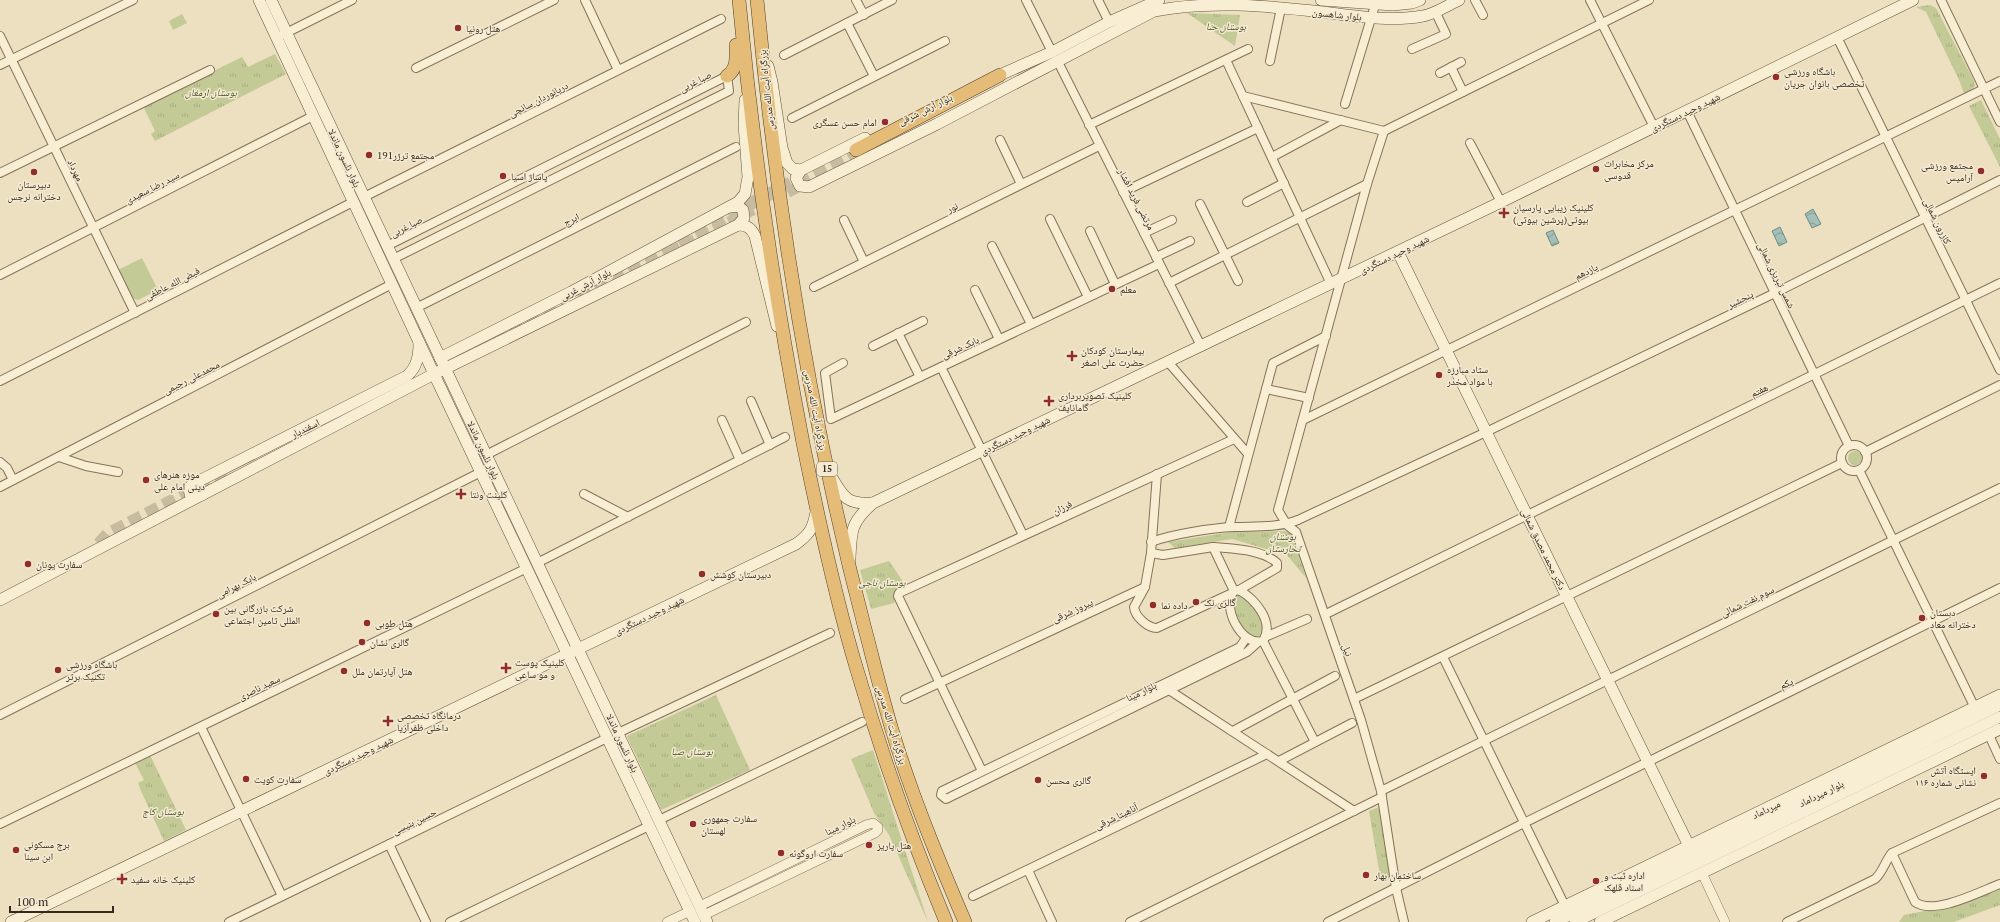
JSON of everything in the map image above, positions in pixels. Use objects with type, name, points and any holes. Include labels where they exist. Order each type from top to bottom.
[{"type":"highway","points":[[727,76],[734,70],[736,61],[735,18],[739,0]]},
{"type":"highway","name":"بزرگراه آیت الله مدرس","points":[[739,0],[747,79],[788,367],[817,510],[844,625],[893,787],[946,922]]},
{"type":"highway","name":"بزرگراه آیت الله مدرس","points":[[757,0],[777,188],[813,400],[850,571],[892,731],[947,880],[965,922]]},
{"type":"highway","points":[[857,154],[1000,75]]},
{"type":"highway","points":[[947,880],[973,922]]},
{"type":"main road","name":"بلوار نلسون ماندلا","points":[[259,0],[281,35],[358,199],[392,284],[419,342],[695,922]]},
{"type":"main road","name":"بلوار نلسون ماندلا","points":[[271,0],[281,35],[313,116],[358,199],[387,246],[659,820],[678,859],[707,911]]},
{"type":"main road","points":[[1055,56],[1109,22],[1159,0]]},
{"type":"main road","name":"بلوار شاهسون","points":[[1321,0],[1376,2],[1393,5],[1412,3],[1420,0]]},
{"type":"main road","name":"بلوار شاهسون","points":[[1055,56],[1154,11],[1178,6],[1213,3],[1392,19],[1424,16],[1459,0]]},
{"type":"main road","name":"شهید وحید دستگردی","points":[[850,571],[851,534],[853,525],[860,514],[873,504],[1398,252],[1913,0]]},
{"type":"main road","points":[[761,42],[772,82],[782,148],[787,163],[793,169],[801,170]]},
{"type":"main road","name":"بلوار آرش شرقی","points":[[1055,56],[937,124],[809,187],[800,186],[797,183],[796,178],[801,170],[923,109],[1000,75],[1055,56]]},
{"type":"main road","name":"بلوار آرش غربی","points":[[440,358],[571,292],[730,207],[745,194],[748,185],[744,124],[747,79]]},
{"type":"main road","name":"بلوار آرش شرقی","points":[[857,154],[937,124]]},
{"type":"main road","points":[[730,207],[738,206],[743,210],[744,218],[738,225]]},
{"type":"main road","name":"بلوار آرش غربی","points":[[434,374],[738,225]]},
{"type":"main road","points":[[738,225],[745,225],[751,229],[755,236],[788,367]]},
{"type":"main road","name":"دکتر محمد مصدق شمالی","points":[[1398,252],[1689,846]]},
{"type":"main road","name":"بلوار آرش غربی","points":[[476,354],[489,344],[566,305]]},
{"type":"main road","name":"اسفندیار","points":[[203,494],[190,494],[189,488],[193,484],[407,376],[416,363],[419,352],[419,342]]},
{"type":"main road","points":[[453,387],[454,379],[462,361]]},
{"type":"main road","name":"اسفندیار","points":[[0,600],[434,374]]},
{"type":"main road","points":[[827,468],[840,492],[847,500],[858,504],[873,504]]},
{"type":"main road","name":"شهید وحید دستگردی","points":[[11,922],[796,544],[807,536],[814,524],[817,510]]},
{"type":"main road","name":"اسفندیار","points":[[0,593],[130,526],[145,525]]},
{"type":"main road","name":"میرداماد","points":[[1532,922],[2000,695]]},
{"type":"main road","name":"بلوار میرداماد","points":[[1555,922],[2000,705]]},
{"type":"main road","name":"بلوار میرداماد","points":[[1575,922],[2000,717]]},
{"type":"main road","points":[[1600,922],[2000,729]]},
{"type":"main road","points":[[1734,858],[1771,827]]},
{"type":"main road","points":[[667,864],[678,859]]},
{"type":"main road","points":[[1616,902],[1640,903]]},
{"type":"main road","points":[[1543,922],[1563,907]]},
{"type":"street","points":[[0,65],[133,0]]},
{"type":"street","points":[[281,35],[352,0]]},
{"type":"street","points":[[416,68],[554,0]]},
{"type":"street","points":[[585,0],[618,70]]},
{"type":"street","points":[[856,0],[864,15]]},
{"type":"street","points":[[784,55],[892,0]]},
{"type":"street","name":"مرتضی فرید افشار","points":[[1026,0],[1201,346]]},
{"type":"street","points":[[1098,0],[1109,22]]},
{"type":"street","points":[[1475,0],[1483,15]]},
{"type":"street","points":[[1590,0],[1654,127]]},
{"type":"street","points":[[1243,96],[1384,131],[1649,0]]},
{"type":"street","points":[[1941,0],[2000,122]]},
{"type":"street","points":[[1346,104],[1376,2]]},
{"type":"street","points":[[1270,61],[1281,8]]},
{"type":"street","points":[[1412,48],[1446,34],[1435,11]]},
{"type":"street","name":"دریانوردان سانچی","points":[[358,199],[721,19]]},
{"type":"street","points":[[847,23],[874,76]]},
{"type":"street","name":"مهرداد","points":[[0,36],[135,313]]},
{"type":"street","name":"کازرون شمالی","points":[[1837,38],[2000,370]]},
{"type":"street","points":[[792,118],[944,41]]},
{"type":"street","points":[[1089,125],[1248,49]]},
{"type":"street","points":[[1226,60],[1331,284]]},
{"type":"street","points":[[1440,73],[1461,62]]},
{"type":"street","points":[[1451,67],[1463,92]]},
{"type":"street","points":[[0,173],[210,70]]},
{"type":"street","name":"صبا غربی","points":[[387,246],[727,76],[729,91],[393,259]]},
{"type":"street","name":"یازدهم","points":[[1303,420],[2000,81]]},
{"type":"street","points":[[692,94],[698,107]]},
{"type":"street","name":"شمس تبریزی شمالی","points":[[1688,111],[1734,211],[1850,446]]},
{"type":"street","name":"سید رضا سعیدی","points":[[0,275],[313,116]]},
{"type":"street","points":[[1272,157],[1341,120]]},
{"type":"street","points":[[626,127],[632,140]]},
{"type":"street","points":[[1123,192],[1258,128]]},
{"type":"street","name":"نیل","points":[[1384,131],[1367,184],[1278,510],[1286,525],[1296,532],[1326,614],[1354,699],[1381,794],[1396,888],[1404,922]]},
{"type":"street","points":[[1000,140],[1021,184]]},
{"type":"street","points":[[1470,143],[1501,202]]},
{"type":"street","name":"نور","points":[[814,287],[1100,146]]},
{"type":"street","name":"ایرج","points":[[416,308],[736,148]]},
{"type":"street","points":[[549,165],[554,178]]},
{"type":"street","name":"پنجشیر","points":[[1286,525],[1486,432],[1775,293],[2000,180]]},
{"type":"street","points":[[1247,202],[1284,183]]},
{"type":"street","points":[[1169,283],[1367,184]]},
{"type":"street","points":[[484,198],[490,211]]},
{"type":"street","name":"فیض الله عاطفی","points":[[0,381],[358,199]]},
{"type":"street","points":[[1200,204],[1238,281]]},
{"type":"street","points":[[1050,219],[1088,297]]},
{"type":"street","points":[[844,220],[864,262]]},
{"type":"street","points":[[1144,233],[1172,220]]},
{"type":"street","points":[[1090,231],[1115,284]]},
{"type":"street","name":"بابک شرقی","points":[[843,362],[825,373],[831,419],[1115,284],[1190,241]]},
{"type":"street","points":[[992,246],[1031,324]]},
{"type":"street","name":"هفتم","points":[[1326,614],[2000,283]]},
{"type":"street","name":"محمدعلی رحیمی","points":[[0,487],[392,284]]},
{"type":"street","points":[[975,290],[999,339]]},
{"type":"street","points":[[873,346],[923,321]]},
{"type":"street","points":[[486,456],[746,322]]},
{"type":"street","points":[[898,333],[920,377]]},
{"type":"street","points":[[1229,527],[1273,363],[1326,336]]},
{"type":"street","points":[[1168,362],[1248,454]]},
{"type":"street","points":[[941,367],[1023,536]]},
{"type":"street","points":[[1865,452],[2000,385]]},
{"type":"street","points":[[1266,389],[1309,398]]},
{"type":"street","points":[[751,402],[770,445]]},
{"type":"street","points":[[722,420],[740,460]]},
{"type":"street","points":[[537,563],[785,437]]},
{"type":"street","name":"فرزان","points":[[940,684],[898,596],[899,593],[1234,439]]},
{"type":"street","points":[[1850,446],[1857,446],[1865,452],[1867,460],[1860,470],[1848,469],[1842,463],[1842,455],[1850,446]]},
{"type":"street","points":[[59,457],[86,466],[118,472]]},
{"type":"street","points":[[0,462],[7,468],[12,480]]},
{"type":"street","points":[[1354,699],[1842,463]]},
{"type":"street","points":[[1860,470],[1975,708]]},
{"type":"street","name":"بابک بهرامی","points":[[0,716],[481,472]]},
{"type":"street","points":[[1151,552],[1164,555],[1213,547],[1238,549],[1271,557],[1277,564],[1277,568],[1235,592],[1157,628],[1149,627],[1134,610],[1145,587],[1151,552],[1157,474]]},
{"type":"street","name":"سوم نفت شمالی","points":[[1130,922],[1354,811],[1381,794],[1485,741],[2000,488]]},
{"type":"street","points":[[584,494],[628,517]]},
{"type":"street","points":[[1151,542],[1163,537],[1229,527],[1286,525]]},
{"type":"street","points":[[1213,547],[1235,592],[1231,614],[1233,620],[1246,638],[1262,640]]},
{"type":"street","name":"سعید ناصری","points":[[0,824],[526,568]]},
{"type":"street","name":"پیروز شرقی","points":[[905,699],[940,684],[1145,587]]},
{"type":"street","name":"یکم","points":[[1328,922],[1524,823],[2000,588]]},
{"type":"street","points":[[1235,592],[1250,598],[1259,608],[1264,619],[1262,640],[1315,742]]},
{"type":"street","name":"بلوار مینا","points":[[1246,638],[1240,647],[942,791],[942,795],[946,799],[1247,652],[1262,640],[1306,620]]},
{"type":"street","points":[[618,733],[830,633]]},
{"type":"street","points":[[1443,657],[1485,741],[1563,907]]},
{"type":"street","points":[[1232,731],[1335,676]]},
{"type":"street","points":[[940,684],[982,772]]},
{"type":"street","points":[[1169,690],[1354,811]]},
{"type":"street","points":[[659,820],[862,722]]},
{"type":"street","points":[[1279,761],[1352,723]]},
{"type":"street","points":[[201,727],[282,896]]},
{"type":"street","points":[[1989,735],[2000,759]]},
{"type":"street","name":"حسین بنیسی","points":[[229,922],[607,738]]},
{"type":"street","name":"آناهیتا شرقی","points":[[973,896],[1267,754]]},
{"type":"street","points":[[1788,922],[1875,880],[1881,874],[1892,853],[2000,802]]},
{"type":"street","name":"بلوار مینا","points":[[873,823],[878,827],[878,830],[875,833],[707,911],[866,825],[873,823]]},
{"type":"street","points":[[450,922],[649,826]]},
{"type":"street","points":[[389,844],[426,922]]},
{"type":"street","points":[[1892,853],[1916,902],[1924,906],[1934,906],[1953,902],[2000,884]]},
{"type":"street","points":[[1028,870],[1052,922]]},
{"type":"street","points":[[1702,873],[1724,922]]},
{"type":"street","points":[[674,921],[690,911]]},
{"type":"green space","points":[[1930,5],[1936,8],[1974,81],[1975,86],[1969,92],[1964,94],[1960,82],[1926,12],[1916,7]]},
{"type":"green space","name":"بوستان حنا","points":[[1187,13],[1240,15],[1235,46]]},
{"type":"green space","points":[[182,14],[187,23],[173,30],[169,21]]},
{"type":"green space","name":"بوستان ارمغان","points":[[275,54],[286,74],[155,141],[151,134],[155,131],[143,106],[242,57],[248,67]]},
{"type":"green space","points":[[1981,100],[2000,139],[2000,167],[1969,106]]},
{"type":"green space","points":[[142,258],[158,290],[138,300],[132,298],[118,270]]},
{"type":"green space","points":[[1852,451],[1858,451],[1862,455],[1862,461],[1858,465],[1852,465],[1848,461],[1848,455]]},
{"type":"green space","name":"بوستان تخارستان","points":[[1291,531],[1306,578],[1287,555],[1232,539],[1175,548],[1168,542],[1231,532]]},
{"type":"green space","name":"بوستان ناجی","points":[[889,561],[902,580],[894,603],[871,609],[860,570]]},
{"type":"green space","points":[[1235,593],[1251,600],[1263,622],[1264,636],[1255,639],[1239,624],[1236,619],[1234,608]]},
{"type":"green space","name":"بوستان صبا","points":[[716,695],[750,770],[661,810],[627,736]]},
{"type":"green space","points":[[873,750],[928,922],[889,835],[874,813],[851,759]]},
{"type":"green space","name":"بوستان کاج","points":[[150,755],[186,830],[164,841],[138,783],[144,780],[135,763]]},
{"type":"green space","points":[[1382,806],[1395,878],[1381,882],[1369,811]]},
{"type":"green space","points":[[2000,888],[2000,905],[1954,922],[1899,922],[1904,915],[1955,905]]},
{"type":"water","points":[[1813,209],[1821,224],[1812,228],[1805,214]]},
{"type":"water","points":[[1780,227],[1787,242],[1779,246],[1772,231]]},
{"type":"water","points":[[1553,230],[1559,243],[1552,246],[1546,233]]},
{"type":"tunnel","points":[[442,364],[581,295],[738,210],[856,150]]},
{"type":"tunnel","points":[[670,252],[808,182]]},
{"type":"tunnel","points":[[99,544],[108,534],[230,471]]},
{"type":"place","name":"هتل رونیا","points":[[458,28]]},
{"type":"place","name":"باشگاه ورزشی تخصصی بانوان جریان","points":[[1776,77]]},
{"type":"place","name":"امام حسن عسگری","points":[[885,122]]},
{"type":"place","name":"مجتمع ترژر191","points":[[369,155]]},
{"type":"place","name":"مرکز مخابرات قدوسی","points":[[1596,169]]},
{"type":"place","name":"مجتمع ورزشی آرامیس","points":[[1981,171]]},
{"type":"place","name":"دبیرستان دخترانه نرجس","points":[[34,172]]},
{"type":"place","name":"پاساژ اسیا","points":[[503,176]]},
{"type":"place","name":"کلینیک زیبایی پارسیان بیوتی(پرشین بیوتی)","points":[[1504,213]]},
{"type":"place","name":"معلم","points":[[1112,289]]},
{"type":"place","name":"بیمارستان کودکان حضرت علی اصغر","points":[[1072,356]]},
{"type":"place","name":"ستاد مبارزه با مواد مخدر","points":[[1439,375]]},
{"type":"place","name":"کلینیک تصویربرداری گامانایف","points":[[1049,401]]},
{"type":"place","name":"موزه هنرهای دینی امام علی","points":[[146,480]]},
{"type":"place","name":"کلینت ونتا","points":[[461,494]]},
{"type":"place","name":"سفارت یونان","points":[[28,564]]},
{"type":"place","name":"دبیرستان کوشش","points":[[702,574]]},
{"type":"place","name":"گالری نک","points":[[1196,602]]},
{"type":"place","name":"داده نما","points":[[1153,605]]},
{"type":"place","name":"شرکت بازرگانی بین المللی تامین اجتماعی","points":[[216,614]]},
{"type":"place","name":"دبستان دخترانه معاد","points":[[1922,618]]},
{"type":"place","name":"هتل طوبی","points":[[367,623]]},
{"type":"place","name":"گالری نشان","points":[[362,642]]},
{"type":"place","name":"کلینیک پوست و مو ساعی","points":[[506,668]]},
{"type":"place","name":"باشگاه ورزشی تکنیک برتر","points":[[58,670]]},
{"type":"place","name":"هتل آپارتمان ملل","points":[[344,671]]},
{"type":"place","name":"درمانگاه تخصصی داخلی ظفرآریا","points":[[388,721]]},
{"type":"place","name":"ایستگاه آتش نشانی شماره ۱۱۶","points":[[1984,776]]},
{"type":"place","name":"سفارت کویت","points":[[246,779]]},
{"type":"place","name":"گالری محسن","points":[[1038,780]]},
{"type":"place","name":"سفارت جمهوری لهستان","points":[[693,824]]},
{"type":"place","name":"هتل پاریز","points":[[869,845]]},
{"type":"place","name":"برج مسکونی ابن سینا","points":[[16,850]]},
{"type":"place","name":"سفارت اروگوئه","points":[[781,853]]},
{"type":"place","name":"ساختمان بهار","points":[[1366,875]]},
{"type":"place","name":"کلینیک خانه سفید","points":[[122,879]]},
{"type":"place","name":"اداره ثبت و اسناد قلهک","points":[[1596,881]]}]
